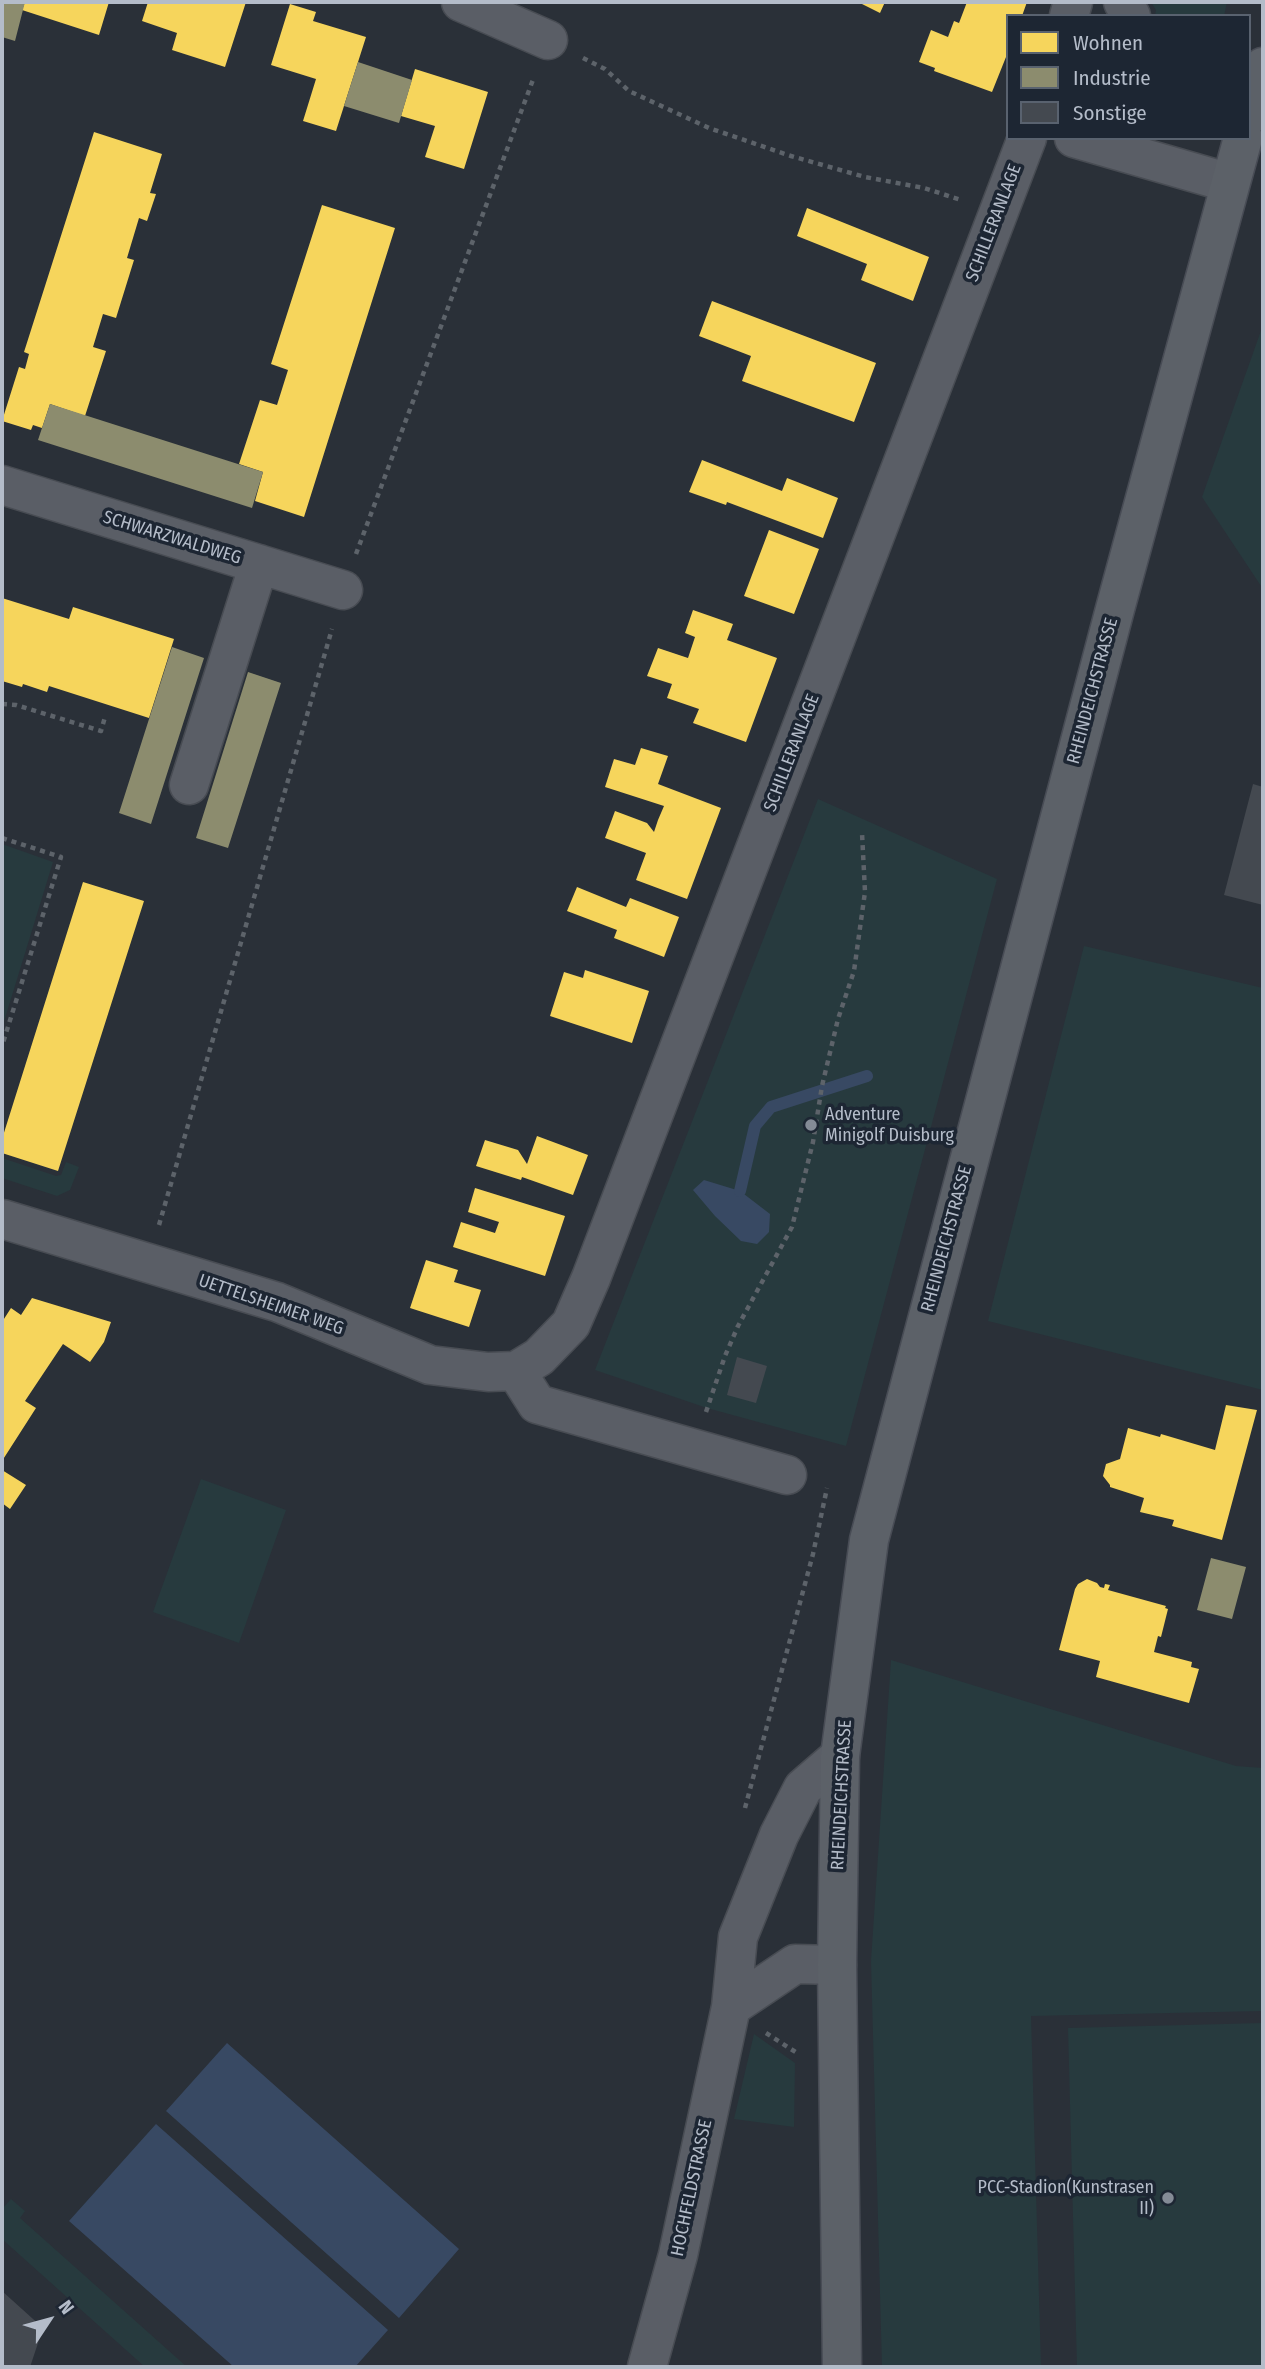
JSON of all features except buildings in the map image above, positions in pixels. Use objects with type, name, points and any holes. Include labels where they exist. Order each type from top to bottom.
[{"type":"main road","points":[[1251,108],[1263,67]]},
{"type":"main road","name":"RHEINDEICHSTRASSE","points":[[842,2367],[837,1965],[840,1756],[869,1540],[999,1041],[1241,140]]},
{"type":"street","points":[[461,2],[548,40]]},
{"type":"street","name":"SCHILLERANLAGE","points":[[528,1364],[571,1324],[591,1278],[1026,140]]},
{"type":"street","points":[[1089,140],[1133,146],[1230,183]]},
{"type":"street","name":"SCHWARZWALDWEG","points":[[2,485],[343,590]]},
{"type":"street","points":[[188,785],[259,564]]},
{"type":"street","name":"UETTELSHEIMER WEG","points":[[2,1219],[277,1303],[430,1365],[488,1372],[528,1364]]},
{"type":"street","points":[[528,1364],[537,1404],[787,1475]]},
{"type":"street","name":"HOCHFELDSTRASSE","points":[[647,2367],[678,2255],[731,2007],[738,1937],[779,1835],[803,1788],[840,1756]]},
{"type":"street","points":[[731,2007],[795,1964],[837,1965]]},
{"type":"path","points":[[148,1264],[343,590],[548,40],[605,69],[629,91],[709,128],[791,156],[865,177],[925,188],[998,215]]},
{"type":"path","points":[[2,704],[16,705],[101,731],[105,717]]},
{"type":"path","points":[[697,1450],[707,1408],[725,1356],[738,1326],[792,1227],[838,1019],[854,971],[865,892],[862,833]]},
{"type":"path","points":[[2,838],[61,857],[2,1046]]},
{"type":"path","points":[[742,1817],[813,1554],[828,1487],[787,1475]]},
{"type":"path","points":[[731,2007],[797,2053]]},
{"type":"green space","points":[[1151,2],[1227,2],[1224,14],[1155,14]]},
{"type":"green space","points":[[1263,325],[1263,589],[1202,497]]},
{"type":"green space","name":"Adventure Minigolf Duisburg","points":[[818,799],[997,879],[846,1446],[707,1408],[595,1370]]},
{"type":"green space","points":[[2,844],[53,862],[2,1028]]},
{"type":"green space","points":[[1084,946],[1263,988],[1263,1390],[988,1321]]},
{"type":"green space","points":[[2,1158],[56,1176],[61,1175],[66,1162],[79,1167],[70,1190],[57,1196],[2,1178]]},
{"type":"green space","points":[[201,1479],[286,1510],[239,1643],[153,1612]]},
{"type":"green space","points":[[891,1660],[1236,1766],[1263,1768],[1263,2011],[1031,2016],[1041,2367],[882,2367],[871,1961]]},
{"type":"green space","name":"PCC-Stadion(Kunstrasen II)","points":[[1263,2023],[1263,2367],[1077,2367],[1068,2028]]},
{"type":"green space","points":[[754,2034],[795,2063],[794,2127],[734,2119]]},
{"type":"green space","points":[[11,2199],[25,2211],[20,2218],[187,2367],[145,2367],[2,2239],[2,2209]]},
{"type":"water","points":[[704,1180],[740,1191],[770,1214],[769,1232],[757,1244],[741,1241],[693,1190]]},
{"type":"water","points":[[227,2043],[459,2249],[399,2318],[166,2111]]},
{"type":"water","points":[[156,2124],[388,2330],[355,2367],[234,2367],[69,2221]]},
{"type":"waterway","points":[[740,1191],[755,1126],[771,1107],[867,1076]]},
{"type":"place","name":"Adventure Minigolf Duisburg","points":[[811,1125]]},
{"type":"place","name":"PCC-Stadion(Kunstrasen II)","points":[[1168,2198]]}]
